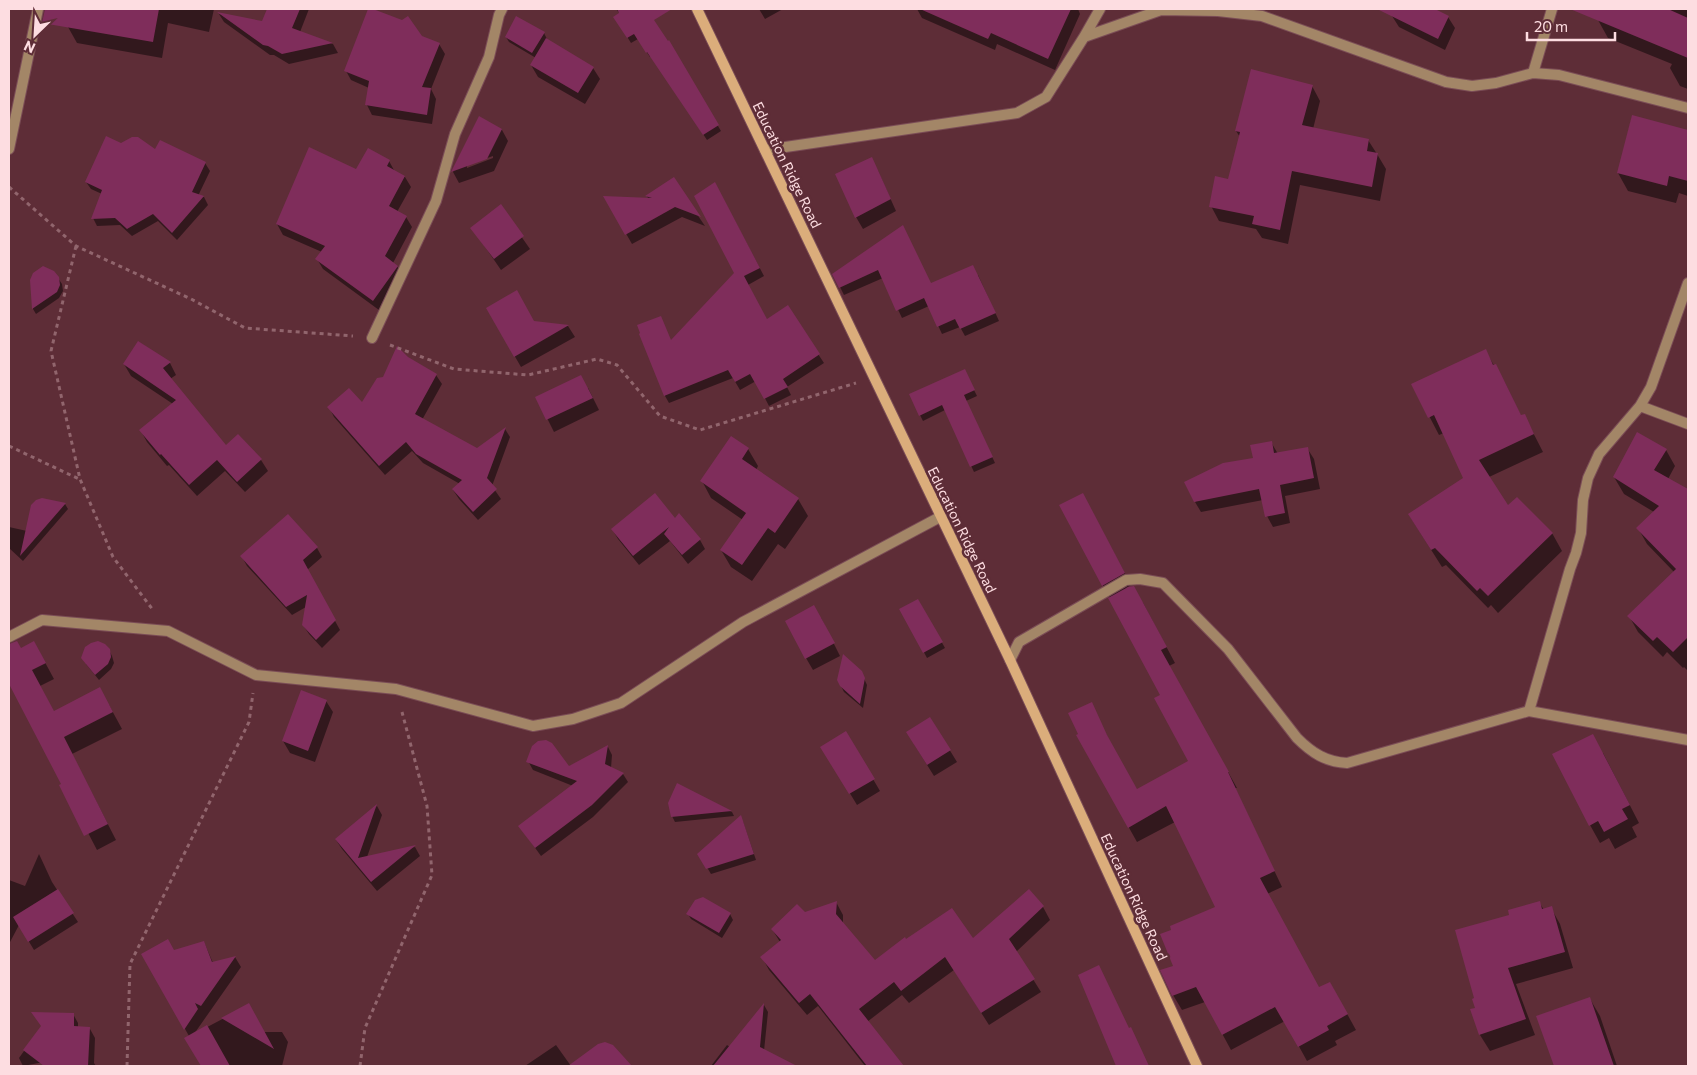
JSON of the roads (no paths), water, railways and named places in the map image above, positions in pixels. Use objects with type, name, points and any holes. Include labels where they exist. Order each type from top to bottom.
[{"type":"main road","name":"Education Ridge Road","points":[[697,9],[1010,660],[1197,1066]]},
{"type":"street","points":[[9,149],[38,9]]},
{"type":"street","points":[[372,338],[436,201],[455,134],[489,57],[502,9]]},
{"type":"street","points":[[764,150],[1017,113],[1046,97],[1100,9]]},
{"type":"street","points":[[1533,73],[1552,9]]},
{"type":"street","points":[[1084,37],[1161,10],[1218,11],[1262,16],[1446,82],[1472,86],[1496,84],[1533,73],[1559,75],[1688,108]]},
{"type":"street","points":[[1529,711],[1576,553],[1581,533],[1583,500],[1588,478],[1599,454],[1640,406],[1651,387],[1688,283]]},
{"type":"street","points":[[1640,406],[1688,424]]},
{"type":"street","points":[[9,637],[42,620],[168,631],[256,675],[396,689],[533,726],[573,719],[621,703],[743,622],[940,517]]},
{"type":"street","points":[[1010,660],[1019,642],[1126,580],[1140,579],[1163,583],[1228,649],[1297,738],[1310,751],[1334,762],[1347,763],[1529,711],[1688,740]]}]
